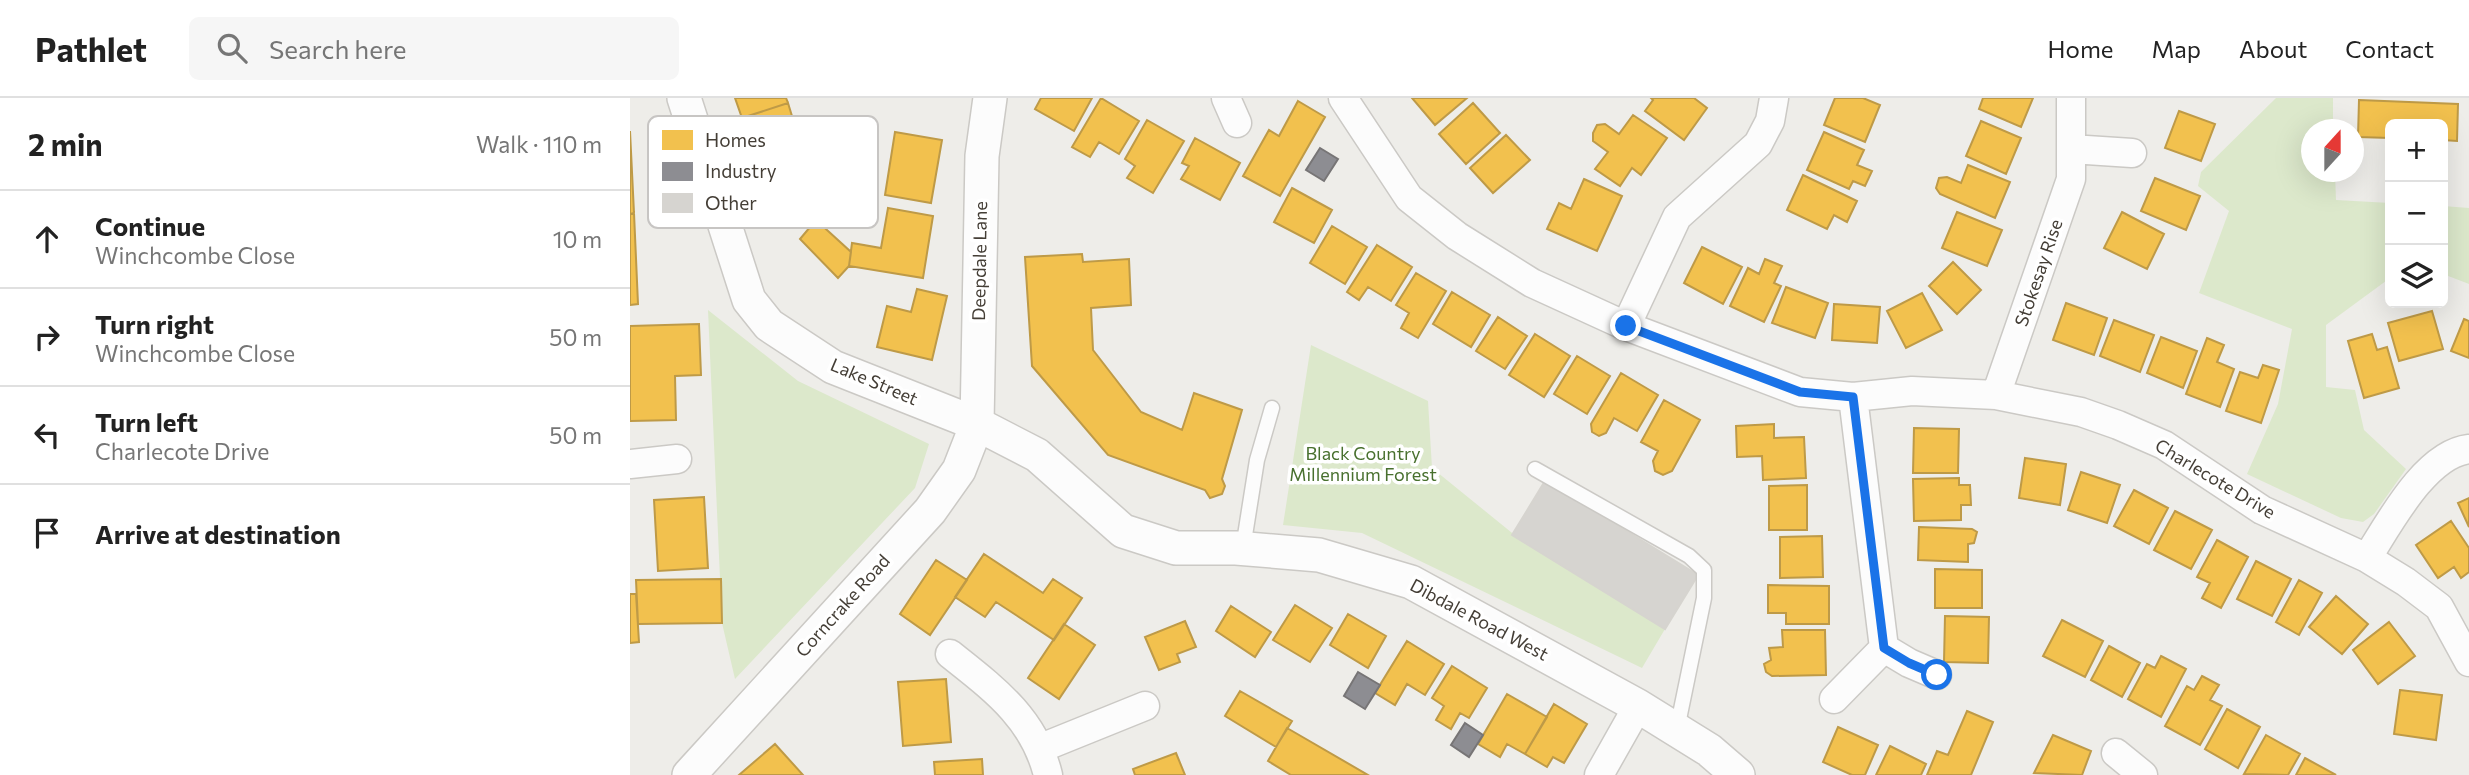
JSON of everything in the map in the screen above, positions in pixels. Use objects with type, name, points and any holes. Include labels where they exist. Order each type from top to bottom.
[{"type":"street","name":"Lake Street","points":[[684,98],[690,116]]},
{"type":"street","name":"Deepdale Lane","points":[[977,424],[982,156],[990,98]]},
{"type":"street","name":"Charlecote Drive","points":[[1343,98],[1409,198],[1457,236],[1532,283],[1626,326],[1800,392],[1853,397],[1912,391],[1996,395],[2081,412],[2118,425],[2164,445],[2262,510],[2367,558],[2406,582],[2439,607],[2469,662]]},
{"type":"street","points":[[1626,326],[1676,217],[1758,144],[1770,121],[1774,98]]},
{"type":"street","name":"Stokesay Rise","points":[[1996,395],[2071,179],[2071,98]]},
{"type":"street","points":[[2071,149],[2132,153]]},
{"type":"street","name":"Lake Street","points":[[726,228],[749,300],[769,325],[833,367],[977,424]]},
{"type":"street","points":[[1853,397],[1884,648]]},
{"type":"street","name":"Dibdale Road West","points":[[977,424],[1037,455],[1123,531],[1176,548],[1243,548],[1320,555],[1411,582],[1638,706],[1709,750],[1738,775]]},
{"type":"street","name":"Corncrake Road","points":[[689,775],[930,511],[959,470],[977,424]]},
{"type":"street","points":[[2367,558],[2412,490],[2446,457],[2469,449]]},
{"type":"street","points":[[630,464],[677,459]]},
{"type":"street","points":[[1884,648],[1937,675]]},
{"type":"street","points":[[1835,699],[1884,648]]},
{"type":"street","points":[[950,654],[1003,696],[1041,748],[1048,775]]},
{"type":"street","points":[[1041,748],[1145,706]]},
{"type":"street","points":[[1599,775],[1638,706]]},
{"type":"street","points":[[2116,753],[2143,775]]},
{"type":"lane","points":[[1243,548],[1257,460],[1272,408]]},
{"type":"lane","points":[[1535,469],[1689,556],[1704,570],[1704,598],[1676,730]]},
{"type":"green space","points":[[2276,98],[2333,98],[2333,119],[2301,119],[2301,182],[2335,182],[2336,200],[2385,203],[2385,282],[2326,325],[2326,387],[2355,390],[2364,430],[2406,469],[2374,514],[2363,522],[2341,518],[2247,474],[2278,404],[2292,329],[2199,293],[2229,211],[2198,186],[2201,172]]},
{"type":"green space","points":[[2448,206],[2469,208],[2469,284],[2448,276]]},
{"type":"green space","points":[[708,310],[798,381],[929,444],[915,488],[735,679],[722,623]]},
{"type":"green space","name":"Black Country Millennium Forest","points":[[1311,345],[1428,401],[1432,468],[1522,541],[1665,629],[1642,668],[1362,533],[1283,525]]},
{"type":"building: Homes","points":[[735,98],[786,98],[788,103],[748,116],[741,116]]},
{"type":"building: Homes","points":[[1041,98],[1092,98],[1074,131],[1035,109]]},
{"type":"building: Homes","points":[[1101,98],[1139,121],[1119,154],[1099,142],[1090,157],[1072,147]]},
{"type":"building: Homes","points":[[1412,98],[1467,98],[1435,125]]},
{"type":"building: Homes","points":[[1651,98],[1694,98],[1707,108],[1684,140],[1645,111],[1653,100]]},
{"type":"building: Homes","points":[[1835,98],[1863,98],[1880,105],[1865,142],[1824,125]]},
{"type":"building: Homes","points":[[1983,98],[2033,98],[2021,127],[1979,109]]},
{"type":"building: Homes","points":[[2359,100],[2458,104],[2457,141],[2448,140],[2448,119],[2385,119],[2385,138],[2364,137],[2364,119],[2358,119]]},
{"type":"building: Homes","points":[[1298,101],[1325,117],[1280,196],[1243,176],[1269,130],[1279,136]]},
{"type":"building: Homes","points":[[788,103],[792,116],[748,116]]},
{"type":"building: Homes","points":[[1473,103],[1500,133],[1466,164],[1439,134]]},
{"type":"building: Homes","points":[[2179,111],[2215,124],[2201,161],[2165,148]]},
{"type":"building: Homes","points":[[1633,115],[1667,138],[1641,175],[1632,168],[1620,186],[1595,169],[1608,152],[1593,141],[1593,133],[1597,125],[1605,124],[1619,134]]},
{"type":"building: Homes","points":[[1147,120],[1184,141],[1153,193],[1127,178],[1135,166],[1125,159]]},
{"type":"building: Homes","points":[[1981,121],[2021,138],[2006,174],[1966,156]]},
{"type":"building: Homes","points":[[630,131],[634,213],[630,214]]},
{"type":"building: Homes","points":[[895,132],[942,140],[931,203],[885,195]]},
{"type":"building: Homes","points":[[1824,132],[1864,150],[1857,165],[1872,171],[1865,186],[1853,181],[1849,189],[1807,170]]},
{"type":"building: Homes","points":[[1506,135],[1530,160],[1493,193],[1470,168]]},
{"type":"building: Homes","points":[[1195,138],[1240,163],[1220,200],[1181,179],[1189,166],[1182,163]]},
{"type":"building: Homes","points":[[1968,165],[2010,182],[1995,218],[1940,194],[1936,188],[1939,178],[1947,177],[1961,183]]},
{"type":"building: Homes","points":[[1803,175],[1857,201],[1847,222],[1834,215],[1827,229],[1787,210]]},
{"type":"building: Homes","points":[[2155,178],[2200,196],[2186,230],[2141,211]]},
{"type":"building: Homes","points":[[1584,179],[1622,196],[1597,251],[1547,229],[1559,203],[1571,209]]},
{"type":"building: Homes","points":[[1292,188],[1332,210],[1314,243],[1274,222]]},
{"type":"building: Homes","points":[[888,208],[933,216],[923,278],[849,266],[852,243],[881,248]]},
{"type":"building: Homes","points":[[1957,212],[2002,230],[1987,266],[1942,248]]},
{"type":"building: Homes","points":[[2122,212],[2164,234],[2147,269],[2104,248]]},
{"type":"building: Homes","points":[[634,213],[638,304],[630,305],[630,214]]},
{"type":"building: Homes","points":[[1332,226],[1367,247],[1345,284],[1310,263]]},
{"type":"building: Homes","points":[[809,228],[825,228],[851,252],[849,266],[838,278],[800,239]]},
{"type":"building: Homes","points":[[1377,245],[1412,267],[1391,301],[1368,287],[1359,300],[1347,292]]},
{"type":"building: Homes","points":[[1702,247],[1742,267],[1723,304],[1684,283]]},
{"type":"building: Homes","points":[[1082,254],[1083,262],[1129,259],[1131,305],[1091,308],[1093,350],[1141,412],[1182,430],[1194,393],[1242,410],[1222,479],[1225,486],[1222,494],[1210,498],[1205,490],[1108,455],[1032,366],[1025,257]]},
{"type":"building: Homes","points":[[1765,259],[1782,266],[1774,283],[1781,286],[1764,322],[1730,306],[1748,268],[1759,274]]},
{"type":"building: Homes","points":[[1953,262],[1981,290],[1957,314],[1929,286]]},
{"type":"building: Homes","points":[[1416,273],[1446,291],[1418,338],[1401,328],[1409,313],[1396,305]]},
{"type":"building: Homes","points":[[1786,287],[1828,303],[1815,338],[1772,323]]},
{"type":"building: Homes","points":[[917,289],[947,296],[932,360],[877,347],[887,306],[911,312]]},
{"type":"building: Homes","points":[[1452,292],[1490,315],[1471,347],[1433,324]]},
{"type":"building: Homes","points":[[1922,293],[1942,330],[1906,348],[1887,311]]},
{"type":"building: Homes","points":[[2066,303],[2107,318],[2094,355],[2053,340]]},
{"type":"building: Homes","points":[[1834,304],[1880,307],[1877,343],[1832,340]]},
{"type":"building: Homes","points":[[2432,311],[2443,349],[2399,361],[2388,323]]},
{"type":"building: Homes","points":[[1498,317],[1527,336],[1505,369],[1476,351]]},
{"type":"building: Homes","points":[[2464,319],[2469,321],[2469,358],[2451,351]]},
{"type":"building: Homes","points":[[2114,320],[2154,335],[2140,372],[2100,356]]},
{"type":"building: Homes","points":[[699,324],[701,375],[675,376],[676,420],[630,421],[630,326]]},
{"type":"building: Homes","points":[[1535,334],[1570,356],[1544,397],[1509,375]]},
{"type":"building: Homes","points":[[2372,334],[2377,350],[2387,347],[2399,388],[2364,398],[2348,341]]},
{"type":"building: Homes","points":[[2161,337],[2197,351],[2183,388],[2147,373]]},
{"type":"building: Homes","points":[[2207,338],[2224,345],[2217,362],[2234,369],[2220,407],[2186,394]]},
{"type":"building: Homes","points":[[1577,356],[1610,376],[1587,414],[1554,394]]},
{"type":"building: Homes","points":[[2263,365],[2279,370],[2261,423],[2226,411],[2240,372],[2258,378]]},
{"type":"building: Homes","points":[[1621,373],[1658,395],[1637,431],[1614,418],[1606,433],[1599,436],[1592,432],[1591,424]]},
{"type":"building: Homes","points":[[1664,400],[1700,420],[1672,471],[1663,475],[1655,471],[1653,461],[1658,451],[1641,442]]},
{"type":"building: Homes","points":[[1774,424],[1774,438],[1804,437],[1806,478],[1763,480],[1762,456],[1737,457],[1736,426]]},
{"type":"building: Homes","points":[[1914,428],[1959,429],[1958,473],[1913,473]]},
{"type":"building: Homes","points":[[2025,458],[2066,464],[2060,505],[2019,498]]},
{"type":"building: Homes","points":[[2081,472],[2120,485],[2107,523],[2068,510]]},
{"type":"building: Homes","points":[[1959,478],[1959,485],[1970,485],[1971,505],[1961,505],[1961,520],[1914,521],[1913,479]]},
{"type":"building: Homes","points":[[1807,485],[1807,530],[1769,530],[1769,486]]},
{"type":"building: Homes","points":[[2134,490],[2168,508],[2149,544],[2114,526]]},
{"type":"building: Homes","points":[[704,497],[708,568],[658,571],[654,500]]},
{"type":"building: Homes","points":[[2469,498],[2469,527],[2458,503]]},
{"type":"building: Homes","points":[[2175,511],[2212,530],[2191,569],[2154,550]]},
{"type":"building: Homes","points":[[2451,521],[2469,548],[2469,572],[2461,578],[2454,567],[2438,578],[2416,545]]},
{"type":"building: Homes","points":[[1919,527],[1972,529],[1977,532],[1974,543],[1968,544],[1968,562],[1918,560]]},
{"type":"building: Homes","points":[[1822,536],[1823,577],[1780,578],[1780,537]]},
{"type":"building: Homes","points":[[2217,540],[2248,557],[2221,608],[2202,598],[2210,583],[2197,577]]},
{"type":"building: Homes","points":[[984,554],[1043,593],[1053,579],[1082,598],[1054,640],[996,602],[985,617],[955,597]]},
{"type":"building: Homes","points":[[936,560],[967,580],[930,635],[900,614]]},
{"type":"building: Homes","points":[[2256,561],[2291,579],[2272,616],[2237,599]]},
{"type":"building: Homes","points":[[1935,569],[1982,570],[1982,608],[1935,608]]},
{"type":"building: Homes","points":[[721,579],[722,623],[638,624],[636,580]]},
{"type":"building: Homes","points":[[2299,580],[2322,593],[2299,635],[2276,622]]},
{"type":"building: Homes","points":[[1768,585],[1829,586],[1829,624],[1786,624],[1786,613],[1768,613]]},
{"type":"building: Homes","points":[[630,594],[636,594],[639,642],[630,643]]},
{"type":"building: Homes","points":[[2336,596],[2368,624],[2342,654],[2309,627]]},
{"type":"building: Homes","points":[[1295,605],[1332,628],[1310,662],[1273,640]]},
{"type":"building: Homes","points":[[1231,606],[1271,632],[1255,657],[1216,631]]},
{"type":"building: Homes","points":[[1348,614],[1386,636],[1368,668],[1330,645]]},
{"type":"building: Homes","points":[[1945,616],[1989,617],[1988,663],[1944,662]]},
{"type":"building: Homes","points":[[2062,620],[2103,641],[2085,677],[2043,656]]},
{"type":"building: Homes","points":[[1185,621],[1196,647],[1177,654],[1180,662],[1159,670],[1145,637]]},
{"type":"building: Homes","points":[[2389,622],[2415,656],[2378,684],[2353,650]]},
{"type":"building: Homes","points":[[1064,624],[1095,645],[1059,699],[1028,678]]},
{"type":"building: Homes","points":[[1782,630],[1825,630],[1826,675],[1772,676],[1766,672],[1764,664],[1771,660],[1769,648],[1783,647]]},
{"type":"building: Homes","points":[[1407,641],[1444,664],[1425,695],[1407,684],[1395,705],[1375,693]]},
{"type":"building: Homes","points":[[2109,646],[2140,663],[2122,697],[2091,680]]},
{"type":"building: Homes","points":[[2161,656],[2186,669],[2161,717],[2128,699],[2147,664],[2155,668]]},
{"type":"building: Homes","points":[[1452,666],[1487,688],[1469,718],[1460,713],[1451,729],[1436,720],[1444,706],[1432,698]]},
{"type":"building: Homes","points":[[2202,676],[2219,685],[2210,700],[2222,706],[2200,745],[2165,726],[2187,686],[2194,690]]},
{"type":"building: Homes","points":[[946,679],[951,742],[903,746],[898,682]]},
{"type":"building: Homes","points":[[2400,690],[2442,695],[2436,740],[2394,734]]},
{"type":"building: Homes","points":[[1240,691],[1292,721],[1276,747],[1225,716]]},
{"type":"building: Homes","points":[[1507,694],[1547,717],[1525,754],[1507,744],[1500,757],[1478,744]]},
{"type":"building: Homes","points":[[1554,704],[1587,724],[1564,763],[1553,757],[1547,767],[1525,754]]},
{"type":"building: Homes","points":[[2227,709],[2260,727],[2238,768],[2205,749]]},
{"type":"building: Homes","points":[[1967,711],[1993,722],[1971,775],[1927,775],[1937,751],[1948,755]]},
{"type":"building: Homes","points":[[1838,727],[1878,745],[1865,775],[1852,775],[1823,762]]},
{"type":"building: Homes","points":[[1287,728],[1368,775],[1291,775],[1268,761]]},
{"type":"building: Homes","points":[[2053,735],[2091,751],[2082,775],[2034,773]]},
{"type":"building: Homes","points":[[2266,735],[2300,754],[2288,775],[2244,774]]},
{"type":"building: Homes","points":[[775,744],[803,775],[739,775]]},
{"type":"building: Homes","points":[[1890,746],[1926,764],[1921,775],[1876,775]]},
{"type":"building: Homes","points":[[1176,753],[1185,775],[1135,775],[1133,769]]},
{"type":"building: Homes","points":[[2305,758],[2336,775],[2296,775]]},
{"type":"building: Homes","points":[[982,759],[983,775],[935,775],[934,762]]},
{"type":"building: Industry","points":[[1320,148],[1338,159],[1324,181],[1306,170]]},
{"type":"building: Industry","points":[[1358,672],[1380,685],[1365,709],[1344,696]]},
{"type":"building: Industry","points":[[1465,723],[1483,735],[1469,757],[1451,745]]},
{"type":"building: Other","points":[[1545,481],[1698,575],[1665,629],[1512,535]]},
{"type":"route","points":[[1626,326],[1762,380],[1800,392],[1853,397],[1884,648],[1937,675]]}]
